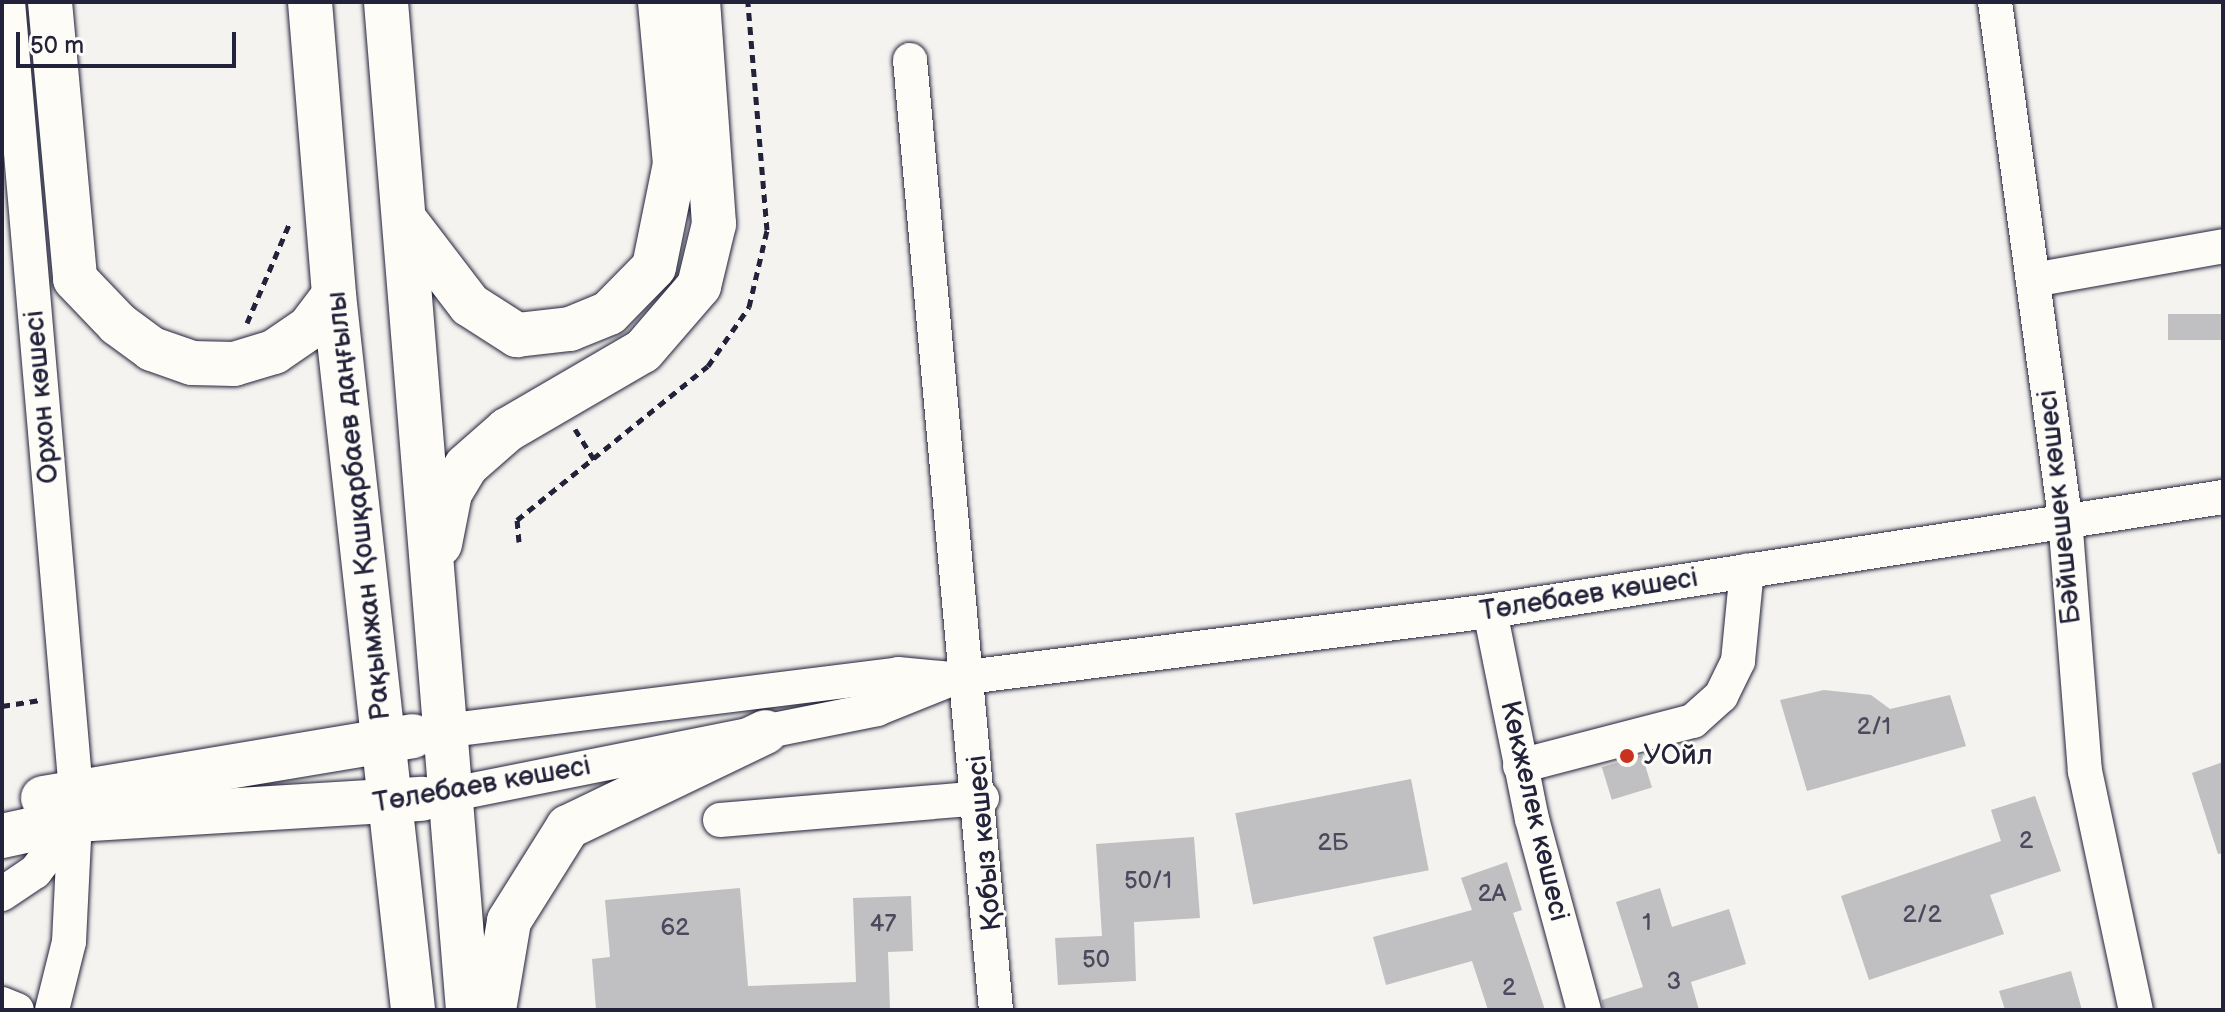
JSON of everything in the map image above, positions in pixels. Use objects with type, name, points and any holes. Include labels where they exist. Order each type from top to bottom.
[{"type":"main road","points":[[50,2],[75,279],[118,324],[165,354],[234,364],[297,336],[334,295]]},
{"type":"main road","name":"Рақымжан Қошқарбаев даңғылы","points":[[310,2],[334,295],[394,803],[413,1010]]},
{"type":"main road","points":[[386,2],[448,795],[468,1010]]},
{"type":"main road","points":[[405,219],[470,305],[517,335],[570,329],[609,313],[654,267],[675,164],[660,2]]},
{"type":"main road","points":[[432,581],[450,493],[466,466],[507,430],[643,351],[699,286],[714,224],[698,2]]},
{"type":"main road","name":"Төлебаев көшесі","points":[[75,806],[443,731]]},
{"type":"main road","points":[[494,1010],[509,921],[568,827],[765,732]]},
{"type":"main road","name":"Төлебаев көшесі","points":[[3,813],[75,806],[394,803],[448,795]]},
{"type":"street","name":"Орхон көшесі","points":[[8,2],[75,806],[69,942],[52,1010]]},
{"type":"street","name":"Бәйшешек көшесі","points":[[1995,2],[2065,518],[2085,771],[2136,1010]]},
{"type":"street","name":"Қобыз көшесі","points":[[910,60],[961,678],[982,798],[996,1010]]},
{"type":"street","points":[[2033,280],[2223,246]]},
{"type":"street","name":"Төлебаев көшесі","points":[[443,731],[898,674],[961,678],[1490,611],[2065,518],[2223,497]]},
{"type":"street","points":[[1520,766],[1693,721],[1721,696],[1738,661],[1747,570]]},
{"type":"street","name":"Көкжелек көшесі","points":[[1490,611],[1520,766],[1584,1010]]},
{"type":"street","name":"Төлебаев көшесі","points":[[448,795],[877,709],[961,678]]},
{"type":"street","points":[[720,820],[982,798]]},
{"type":"street","points":[[2,894],[35,872],[75,806]]},
{"type":"street","points":[[2,1004],[17,1010]]},
{"type":"path","points":[[244,329],[292,219],[291,203]]},
{"type":"path","points":[[574,427],[594,459]]},
{"type":"building","points":[[2168,314],[2223,314],[2223,340],[2168,340]]},
{"type":"building","points":[[1824,690],[1871,695],[1890,709],[1950,695],[1966,746],[1807,791],[1780,700]]},
{"type":"building","points":[[1642,755],[1652,788],[1612,800],[1602,767]]},
{"type":"building","points":[[2223,762],[2223,853],[2218,854],[2192,773]]},
{"type":"building","points":[[1411,779],[1429,870],[1253,904],[1235,813]]},
{"type":"building","points":[[2035,796],[2061,871],[1990,895],[2004,934],[1869,980],[1841,896],[2001,841],[1991,810]]},
{"type":"building","points":[[1194,837],[1200,918],[1134,922],[1136,981],[1058,985],[1055,938],[1102,936],[1096,844]]},
{"type":"building","points":[[1507,862],[1522,910],[1513,913],[1545,1010],[1488,1010],[1472,961],[1386,985],[1373,937],[1472,910],[1461,878]]},
{"type":"building","points":[[740,888],[748,986],[856,982],[853,898],[911,896],[913,951],[888,952],[890,1010],[596,1010],[592,959],[610,957],[605,900]]},
{"type":"building","points":[[1660,888],[1672,927],[1729,909],[1746,964],[1691,982],[1699,1010],[1603,1010],[1602,1000],[1643,987],[1616,902]]},
{"type":"building","points":[[2071,971],[2082,1010],[2005,1010],[1999,991]]},
{"type":"place","name":"УОйл","points":[[1627,756]]}]
